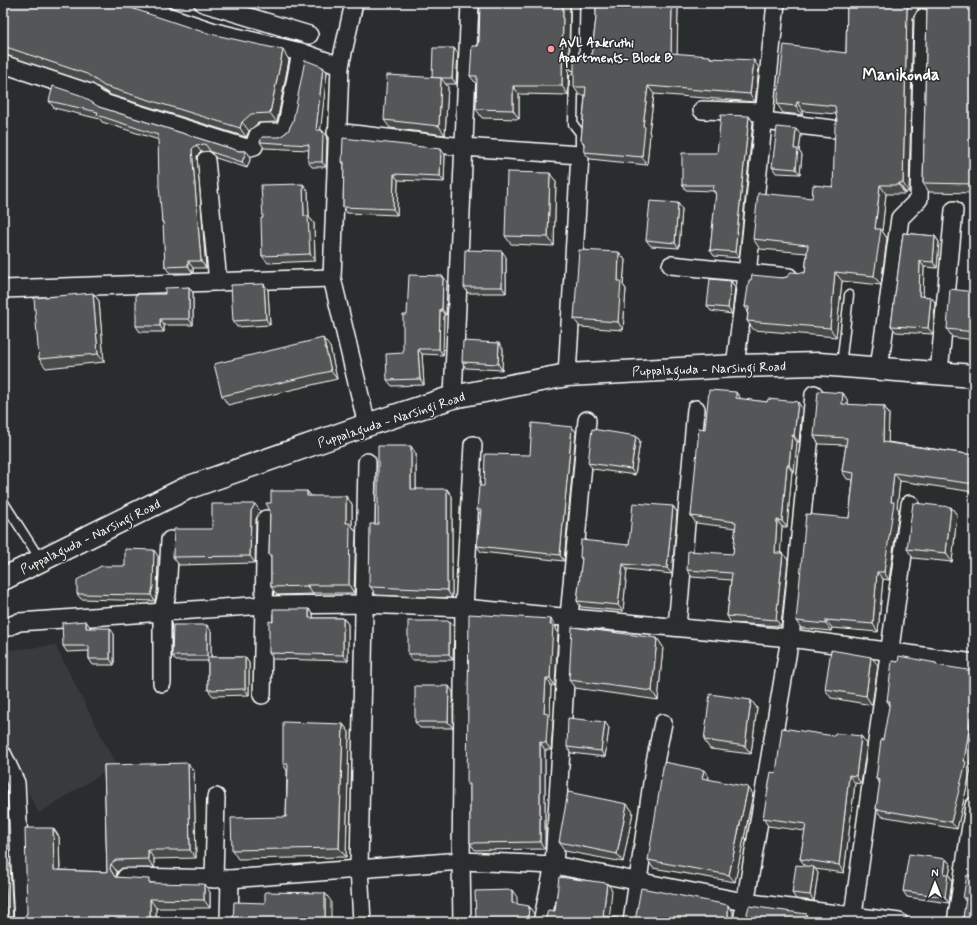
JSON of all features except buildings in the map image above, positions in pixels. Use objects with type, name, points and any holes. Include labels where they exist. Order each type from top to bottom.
[{"type":"street","points":[[121,3],[137,6],[215,32],[301,52],[340,66]]},
{"type":"street","points":[[203,3],[309,35]]},
{"type":"street","points":[[354,3],[340,66],[336,132],[332,278],[367,425]]},
{"type":"street","points":[[453,397],[470,3]]},
{"type":"street","points":[[735,366],[748,274],[776,3]]},
{"type":"street","points":[[879,368],[900,218],[919,199],[924,18]]},
{"type":"street","points":[[3,64],[90,93],[97,99],[107,104],[247,148],[254,146],[258,135],[263,132],[283,132],[301,52]]},
{"type":"street","points":[[702,110],[764,116],[833,129]]},
{"type":"street","points":[[336,132],[463,147],[580,155],[567,375]]},
{"type":"street","points":[[206,160],[218,282]]},
{"type":"street","points":[[938,373],[954,210]]},
{"type":"street","points":[[671,265],[789,277]]},
{"type":"street","points":[[3,289],[332,278]]},
{"type":"street","name":"Puppalaguda - Narsingi Road","points":[[3,579],[187,488],[367,425],[453,397],[567,375],[735,366],[819,364],[974,376]]},
{"type":"street","points":[[742,922],[744,902],[790,638],[814,394]]},
{"type":"street","points":[[677,627],[696,409]]},
{"type":"street","points":[[542,922],[554,866],[569,617],[587,420]]},
{"type":"street","points":[[462,922],[461,861],[464,608],[473,445]]},
{"type":"street","points":[[362,922],[359,867],[367,462]]},
{"type":"street","points":[[853,919],[910,504]]},
{"type":"street","points":[[262,695],[266,519]]},
{"type":"street","points":[[162,683],[162,614],[167,594],[170,540]]},
{"type":"street","points":[[3,629],[19,622],[162,614],[264,605],[363,604],[464,608],[677,627],[790,638],[974,663]]},
{"type":"street","points":[[632,922],[639,882],[655,762],[663,723]]},
{"type":"street","points":[[3,754],[16,783],[23,922]]},
{"type":"street","points":[[216,797],[222,879],[229,922]]},
{"type":"street","points":[[956,922],[974,806]]},
{"type":"street","points":[[126,877],[222,879],[359,867],[461,861],[554,866],[744,902],[853,919],[899,922]]},
{"type":"lane","points":[[575,3],[573,124],[580,133],[580,155]]},
{"type":"lane","points":[[841,366],[849,295]]},
{"type":"lane","points":[[3,501],[41,560]]},
{"type":"shaded area","points":[[55,645],[116,765],[39,813],[3,746],[3,651]]},
{"type":"place","name":"AVL Aakruthi Apartments- Block B","points":[[551,49]]},
{"type":"district","name":"Manikonda","points":[[901,74]]}]
